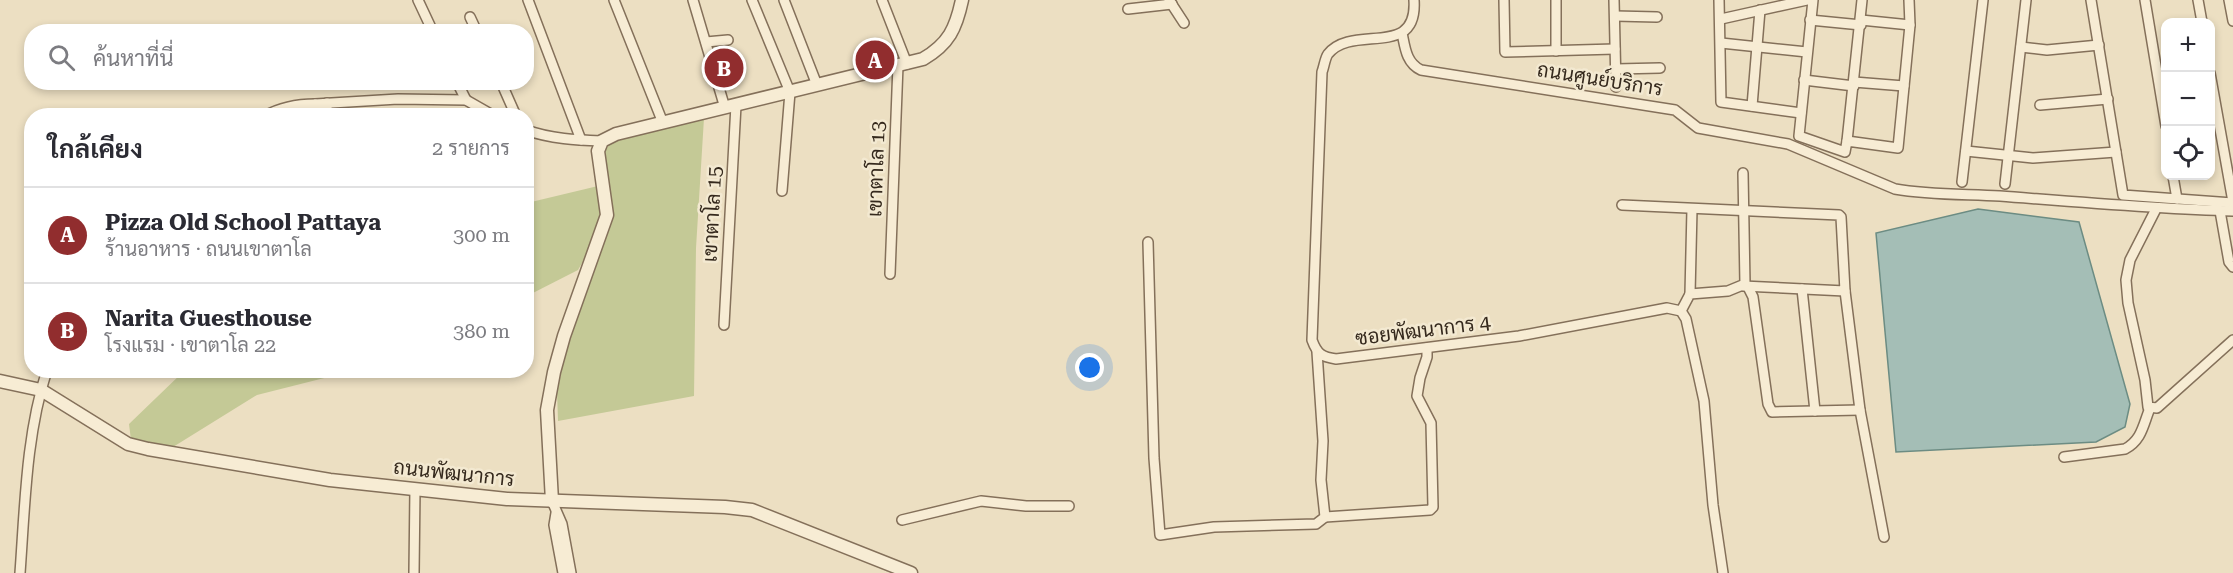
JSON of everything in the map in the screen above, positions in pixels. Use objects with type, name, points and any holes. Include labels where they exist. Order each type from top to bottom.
[{"type":"street","points":[[418,0],[429,24]]},
{"type":"street","points":[[528,0],[581,140]]},
{"type":"street","points":[[614,0],[663,123]]},
{"type":"street","name":"เขาตาโล 15","points":[[693,0],[730,107],[724,325]]},
{"type":"street","points":[[752,0],[790,92],[782,191]]},
{"type":"street","points":[[784,0],[817,85]]},
{"type":"street","points":[[882,0],[902,64]]},
{"type":"street","points":[[534,133],[602,141],[616,134],[923,59],[939,50],[954,27],[962,0]]},
{"type":"street","points":[[1325,517],[1321,480],[1323,441],[1317,352],[1312,340],[1322,72],[1328,54],[1342,44],[1363,38],[1387,39],[1402,33],[1409,25],[1414,11],[1414,0]]},
{"type":"street","points":[[1504,0],[1505,52],[1615,49]]},
{"type":"street","points":[[1556,0],[1556,51]]},
{"type":"street","points":[[1614,0],[1616,87]]},
{"type":"street","points":[[1719,0],[1721,102],[1801,113]]},
{"type":"street","points":[[1721,19],[1807,0]]},
{"type":"street","points":[[1813,0],[1799,136],[1845,152],[1862,0]]},
{"type":"street","points":[[1847,141],[1898,148],[1910,25],[1909,0]]},
{"type":"street","points":[[1962,182],[1983,0]]},
{"type":"street","points":[[2005,184],[2026,0]]},
{"type":"street","points":[[2091,0],[2124,195],[2233,203],[2215,97]]},
{"type":"street","points":[[2145,0],[2161,96]]},
{"type":"street","points":[[2198,0],[2201,18]]},
{"type":"street","points":[[2229,0],[2233,21]]},
{"type":"street","points":[[1128,9],[1171,2],[1184,23]]},
{"type":"street","points":[[1752,106],[1760,10]]},
{"type":"street","points":[[1615,16],[1657,17]]},
{"type":"street","points":[[470,17],[473,24]]},
{"type":"street","points":[[1810,20],[1910,25]]},
{"type":"street","name":"ถนนศูนย์บริการ","points":[[1402,33],[1410,62],[1421,70],[1675,110],[1698,128],[1788,144],[1895,189],[2156,209],[2233,211]]},
{"type":"street","points":[[706,42],[728,40]]},
{"type":"street","points":[[1721,43],[1807,52]]},
{"type":"street","points":[[2021,47],[2047,50],[2098,45]]},
{"type":"street","name":"เขาตาโล 13","points":[[890,273],[902,64]]},
{"type":"street","points":[[1616,69],[1659,68]]},
{"type":"street","points":[[1804,80],[1904,86]]},
{"type":"street","points":[[461,90],[466,100]]},
{"type":"street","points":[[505,90],[512,108]]},
{"type":"street","points":[[283,108],[298,104],[398,99],[466,100],[480,108]]},
{"type":"street","points":[[2040,105],[2108,99]]},
{"type":"street","points":[[327,103],[327,108]]},
{"type":"street","points":[[313,108],[315,104]]},
{"type":"street","points":[[563,573],[554,525],[547,410],[564,336],[607,215],[598,151],[602,141]]},
{"type":"street","points":[[1966,151],[2034,159],[2116,152]]},
{"type":"street","points":[[1743,173],[1745,279],[1746,286],[1753,297],[1770,409],[1777,413],[1860,410]]},
{"type":"street","points":[[2174,180],[2177,199]]},
{"type":"street","points":[[1622,206],[1744,210],[1839,215],[1841,217],[1845,291],[1860,410],[1884,537]]},
{"type":"street","points":[[1692,209],[1690,294],[1681,310],[1686,319],[1704,400],[1713,505],[1723,573]]},
{"type":"street","points":[[2064,457],[2125,449],[2133,445],[2142,432],[2150,408],[2128,303],[2126,280],[2130,260],[2156,209]]},
{"type":"street","points":[[2220,211],[2229,262],[2233,267]]},
{"type":"street","points":[[1148,242],[1154,458],[1160,534],[1214,527],[1316,524],[1325,517],[1430,510],[1433,507],[1431,423],[1417,396],[1428,353],[1427,348]]},
{"type":"street","points":[[1690,294],[1728,291],[1746,286],[1845,291]]},
{"type":"street","points":[[1802,289],[1815,411]]},
{"type":"street","name":"ซอยพัฒนาการ 4","points":[[1317,352],[1323,357],[1336,359],[1519,336],[1667,308],[1681,310]]},
{"type":"street","points":[[2150,408],[2157,408],[2233,340]]},
{"type":"street","points":[[20,573],[30,445],[45,378]]},
{"type":"street","name":"ถนนพัฒนาการ","points":[[0,381],[41,390],[128,444],[288,474],[507,499],[554,507],[725,507],[752,510],[911,573]]},
{"type":"street","points":[[414,573],[415,489]]},
{"type":"street","points":[[902,520],[981,501],[1026,506],[1069,506]]},
{"type":"street","points":[[554,507],[562,524],[571,573]]},
{"type":"green space","points":[[704,118],[696,248],[694,396],[558,421],[557,392],[564,359],[588,278],[610,228],[611,207],[605,150],[611,143],[628,136]]},
{"type":"green space","points":[[598,186],[601,217],[590,249],[578,270],[534,292],[534,201]]},
{"type":"green space","points":[[177,378],[324,378],[257,395],[173,447],[131,440],[129,424]]},
{"type":"water","points":[[1978,209],[2079,222],[2130,404],[2125,427],[2096,442],[1896,452],[1876,233]]},
{"type":"place","name":"Pizza Old School Pattaya","points":[[875,60]]},
{"type":"place","name":"Narita Guesthouse","points":[[724,68]]}]
